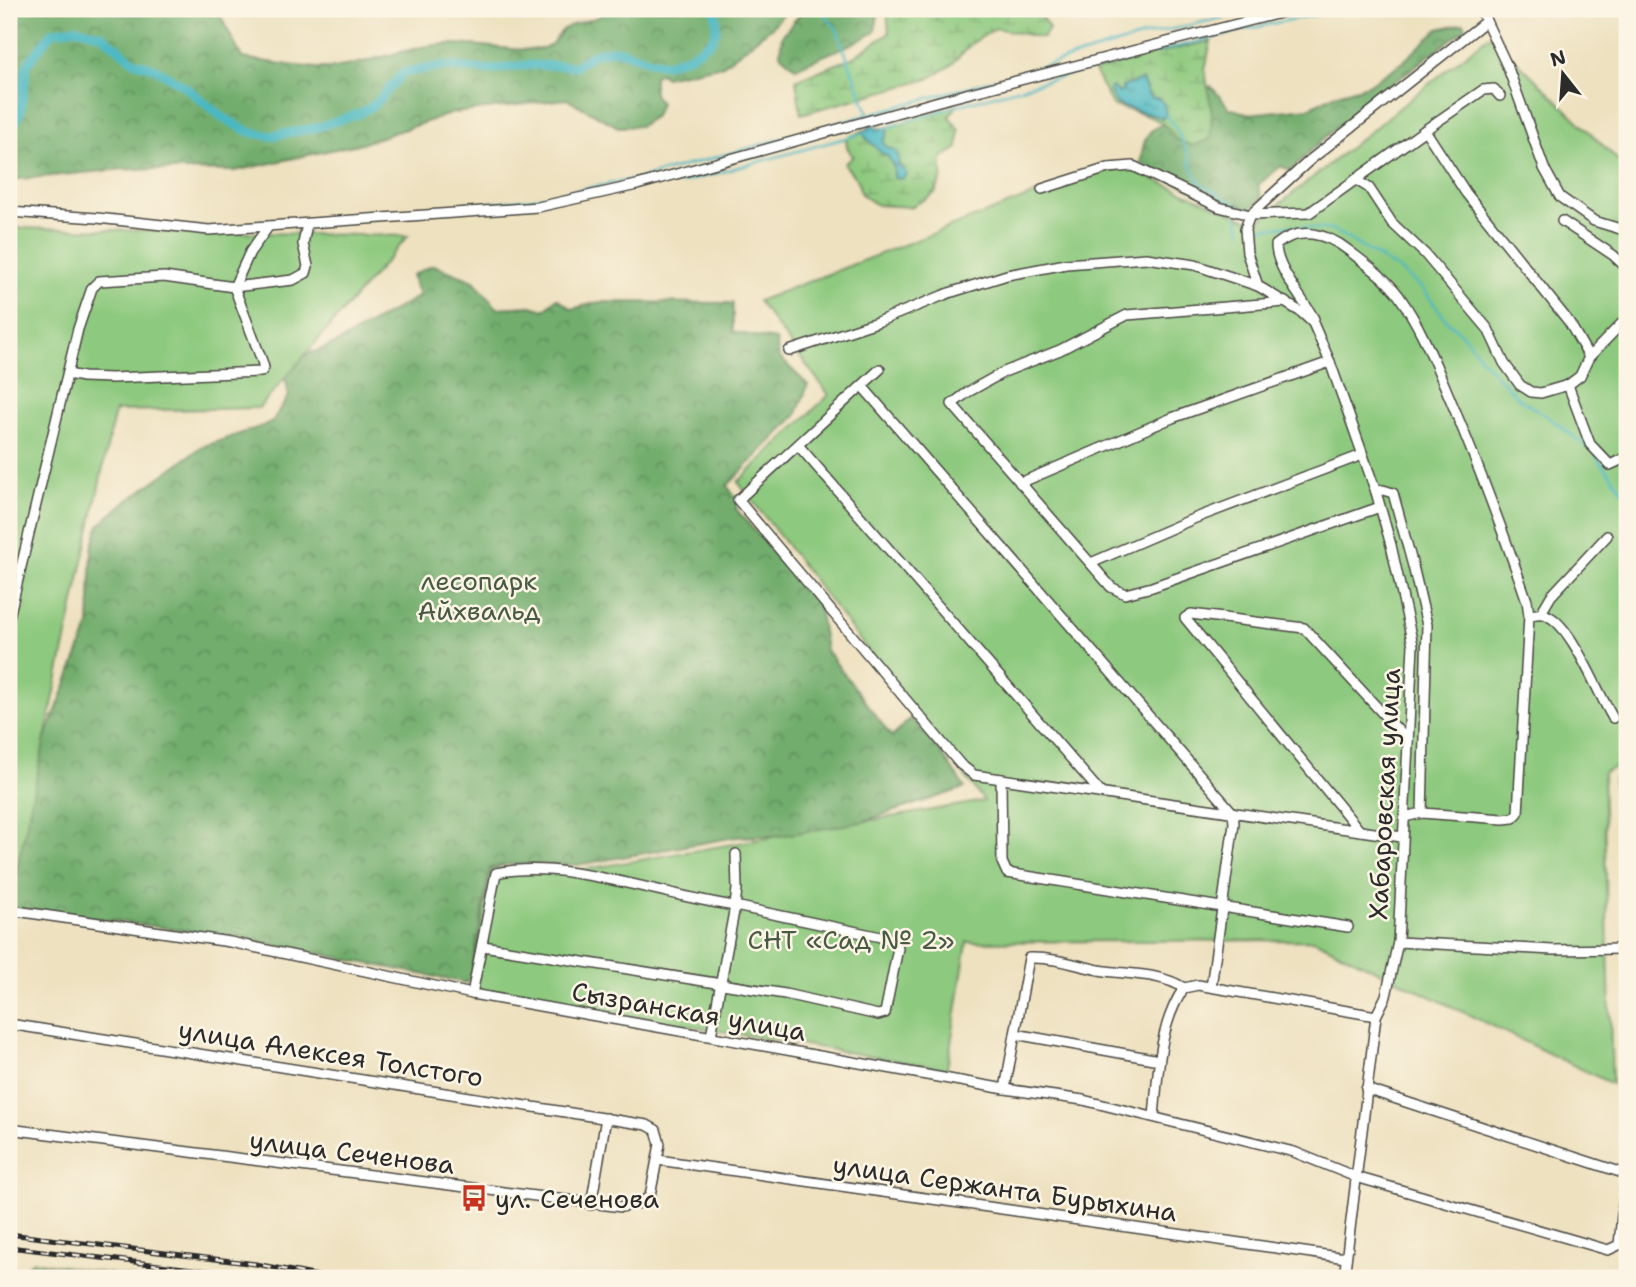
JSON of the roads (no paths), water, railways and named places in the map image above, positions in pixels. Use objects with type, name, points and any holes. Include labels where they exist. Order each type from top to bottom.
[{"type":"street","points":[[9,212],[209,230],[538,207],[666,177],[939,101],[1295,9]]},
{"type":"street","points":[[1481,9],[1508,68],[1544,168],[1560,197],[1594,221],[1627,232]]},
{"type":"street","points":[[1258,286],[1247,253],[1245,229],[1250,215],[1310,160],[1486,21]]},
{"type":"street","points":[[1042,189],[1108,168],[1133,166],[1219,207],[1250,215],[1309,213],[1483,90],[1494,89],[1500,96]]},
{"type":"street","points":[[1425,130],[1466,193],[1569,322],[1589,357]]},
{"type":"street","points":[[1356,180],[1369,188],[1392,223],[1425,254],[1488,329],[1504,363],[1520,385],[1531,392],[1541,393],[1568,385],[1580,376],[1589,357],[1627,318]]},
{"type":"street","points":[[1562,221],[1613,255],[1627,268]]},
{"type":"street","points":[[9,617],[78,329],[92,288],[99,282],[164,277],[234,287],[293,280],[306,273],[308,266],[303,244],[307,225]]},
{"type":"street","points":[[68,374],[112,378],[261,372],[264,368],[262,361],[234,287],[250,252],[268,227]]},
{"type":"street","name":"Хабаровская улица","points":[[1344,1278],[1376,1016],[1385,996],[1398,942],[1413,645],[1391,545],[1376,492],[1330,362],[1313,323],[1314,319],[1276,252],[1276,245],[1284,238],[1303,233],[1322,235],[1340,244],[1377,272],[1399,295],[1428,347],[1485,484],[1527,601],[1529,615]]},
{"type":"street","points":[[789,351],[877,323],[949,293],[1007,275],[1066,264],[1146,258],[1195,264],[1258,286],[1301,312],[1313,323]]},
{"type":"street","points":[[1285,302],[1127,315],[1060,350],[1027,361],[968,392],[952,404],[1111,587],[1125,594],[1164,583],[1380,507]]},
{"type":"street","points":[[1020,482],[1172,418],[1330,362]]},
{"type":"street","points":[[880,369],[738,500],[960,764],[974,775],[1402,837]]},
{"type":"street","points":[[1568,385],[1590,444],[1611,465],[1627,457]]},
{"type":"street","points":[[862,386],[1233,813],[1234,823],[1211,987]]},
{"type":"street","points":[[798,445],[1101,793]]},
{"type":"street","points":[[1091,563],[1193,519],[1362,455]]},
{"type":"street","points":[[1376,492],[1389,490],[1393,493],[1427,625],[1422,813]]},
{"type":"street","points":[[1541,613],[1551,596],[1607,536]]},
{"type":"street","points":[[1404,817],[1422,813],[1503,819],[1513,818],[1518,813],[1529,615],[1541,613],[1552,617],[1567,633],[1613,718]]},
{"type":"street","points":[[1360,831],[1186,622],[1186,615],[1304,628],[1408,741]]},
{"type":"street","points":[[1001,779],[1002,862],[1007,873],[1348,927]]},
{"type":"street","points":[[711,1036],[735,905],[736,854]]},
{"type":"street","points":[[472,994],[483,946],[492,882],[496,873],[511,870],[588,876],[703,901],[735,905],[895,940],[898,948],[887,1008],[884,1014],[878,1015],[785,994],[483,946]]},
{"type":"street","name":"Сызранская улица","points":[[9,910],[230,942],[472,994],[1005,1089],[1083,1100],[1294,1152],[1356,1177],[1608,1250],[1619,1245],[1626,1174],[1366,1089]]},
{"type":"street","points":[[1398,942],[1553,950],[1623,949]]},
{"type":"street","points":[[1005,1089],[1029,958],[1042,957],[1139,975],[1177,983],[1184,988]]},
{"type":"street","points":[[1154,1116],[1159,1060],[1173,1003],[1184,988],[1198,985],[1376,1016]]},
{"type":"street","name":"улица Алексея Толстого","points":[[9,1024],[647,1125],[656,1130],[660,1144],[658,1160]]},
{"type":"street","points":[[1015,1034],[1159,1060]]},
{"type":"street","points":[[592,1205],[606,1118]]},
{"type":"street","name":"улица Сеченова","points":[[9,1129],[622,1207],[641,1203],[650,1196],[658,1160]]},
{"type":"street","name":"улица Сержанта Бурыхина","points":[[658,1160],[1346,1258]]},
{"type":"water","points":[[1142,80],[1150,97],[1160,99],[1164,104],[1166,115],[1163,118],[1115,102],[1109,89],[1112,87],[1119,93],[1123,90],[1122,87]]},
{"type":"water","points":[[871,120],[876,128],[887,128],[883,141],[886,147],[895,150],[899,157],[898,164],[907,174],[902,179],[894,178],[894,168],[887,155],[881,153],[862,133],[869,128]]},
{"type":"waterway","points":[[9,134],[20,113],[27,65],[52,32],[76,28],[102,35],[133,61],[156,69],[184,86],[222,117],[249,132],[271,136],[315,128],[361,113],[375,104],[403,73],[442,66],[487,70],[527,65],[576,66],[593,54],[611,50],[666,64],[690,56],[711,41],[716,31],[716,9]]},
{"type":"waterway","points":[[820,9],[836,28],[868,113]]},
{"type":"waterway","points":[[415,210],[530,199],[641,178],[1143,36],[1260,9]]},
{"type":"waterway","points":[[886,128],[1021,88],[1206,39],[1279,22],[1354,9]]},
{"type":"waterway","points":[[1166,115],[1173,123],[1200,183],[1240,207]]},
{"type":"waterway","points":[[681,183],[864,133]]},
{"type":"waterway","points":[[1238,216],[1241,230]]},
{"type":"waterway","points":[[1254,229],[1287,226],[1333,230],[1398,269],[1422,288],[1448,322],[1465,337],[1484,362],[1520,400],[1544,414],[1589,448]]},
{"type":"waterway","points":[[1596,456],[1627,496]]},
{"type":"railway","points":[[9,1234],[256,1264],[329,1278]]},
{"type":"railway","points":[[9,1247],[267,1278]]},
{"type":"place","name":"ул. Сеченова","points":[[474,1198]]},
{"type":"park label","name":"лесопарк Айхвальд","points":[[479,595]]},
{"type":"park label","name":"СНТ «Сад № 2»","points":[[851,939]]}]
